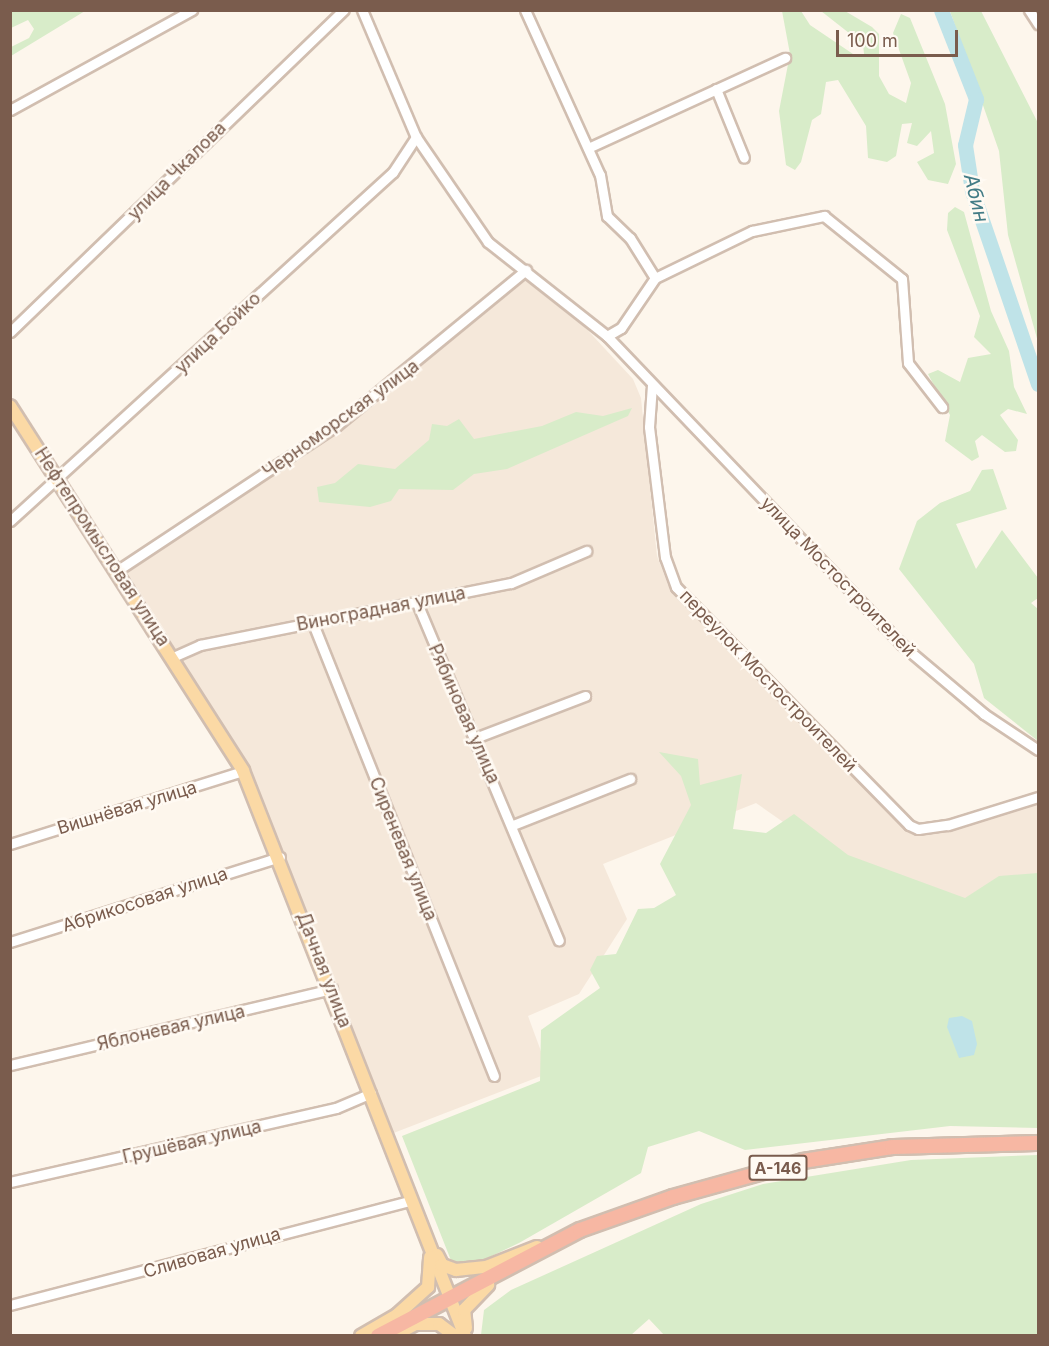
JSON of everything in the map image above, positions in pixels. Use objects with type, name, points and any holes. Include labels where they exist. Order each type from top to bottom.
[{"type":"highway","name":"А-146","points":[[378,1335],[580,1230],[673,1197],[803,1161],[892,1147],[1038,1143]]},
{"type":"main road","name":"Нефтепромысловая улица","points":[[10,406],[59,480],[115,572],[173,657]]},
{"type":"main road","name":"Дачная улица","points":[[173,657],[243,771],[332,989],[448,1297],[467,1335]]},
{"type":"main road","points":[[427,1238],[442,1265],[456,1270],[486,1267],[580,1230]]},
{"type":"main road","points":[[467,1335],[464,1310],[475,1293],[580,1230]]},
{"type":"main road","points":[[361,1335],[397,1315],[428,1287],[427,1238]]},
{"type":"main road","points":[[393,1335],[416,1324],[439,1324],[455,1335]]},
{"type":"street","points":[[10,110],[192,10]]},
{"type":"street","name":"улица Чкалова","points":[[10,332],[344,10]]},
{"type":"street","name":"улица Мостостроителей","points":[[362,10],[416,137],[470,221],[607,336],[901,644],[984,714],[1038,750]]},
{"type":"street","points":[[525,10],[600,175],[607,216],[630,238],[655,278]]},
{"type":"street","points":[[1029,10],[1038,24]]},
{"type":"street","points":[[588,147],[785,58]]},
{"type":"street","points":[[716,89],[744,158]]},
{"type":"street","name":"улица Бойко","points":[[10,521],[59,480],[393,172],[416,137]]},
{"type":"street","points":[[607,336],[621,328],[655,278],[752,231],[824,216],[902,279],[908,363],[942,407]]},
{"type":"street","name":"Черноморская улица","points":[[115,572],[327,433],[526,270]]},
{"type":"street","name":"переулок Мостостроителей","points":[[652,385],[649,427],[665,557],[676,587],[909,825],[918,829],[948,825],[1038,797]]},
{"type":"street","name":"Виноградная улица","points":[[173,657],[200,645],[511,583],[586,551]]},
{"type":"street","name":"Рябиновая улица","points":[[417,603],[513,825],[559,940]]},
{"type":"street","name":"Сиреневая улица","points":[[312,621],[494,1076]]},
{"type":"street","points":[[475,738],[585,696]]},
{"type":"street","name":"Вишнёвая улица","points":[[10,844],[243,771]]},
{"type":"street","points":[[513,825],[630,779]]},
{"type":"street","name":"Абрикосовая улица","points":[[10,942],[280,857]]},
{"type":"street","name":"Яблоневая улица","points":[[10,1065],[332,989]]},
{"type":"street","name":"Грушёвая улица","points":[[10,1182],[336,1108],[371,1093]]},
{"type":"street","name":"Сливовая улица","points":[[10,1305],[412,1200]]},
{"type":"shaded area","points":[[523,275],[567,308],[633,379],[641,398],[657,556],[668,585],[911,834],[1038,799],[1038,883],[972,902],[839,861],[756,803],[603,864],[627,919],[579,994],[528,1016],[549,1073],[391,1134],[250,777],[213,708],[121,572],[280,469],[438,350]]},
{"type":"green space","points":[[11,10],[85,11],[11,56],[11,47],[29,38],[34,29],[28,20],[11,28]]},
{"type":"green space","points":[[782,11],[801,11],[810,25],[853,54],[864,54],[863,44],[821,11],[845,11],[872,27],[879,34],[879,76],[889,94],[906,103],[911,83],[893,33],[901,14],[910,18],[945,104],[956,164],[948,184],[928,180],[917,162],[934,153],[931,131],[917,146],[907,143],[912,123],[902,124],[896,156],[887,162],[868,158],[866,126],[838,80],[826,82],[821,114],[812,120],[801,162],[795,170],[786,165],[779,111],[790,54]]},
{"type":"green space","points":[[950,11],[981,11],[1038,123],[1038,342],[1008,235],[999,151]]},
{"type":"green space","points":[[955,207],[964,212],[991,311],[1009,351],[1014,387],[1027,414],[1008,409],[1000,415],[1018,440],[1016,451],[1005,452],[982,435],[975,441],[979,457],[972,461],[945,441],[950,415],[928,374],[938,370],[960,382],[968,358],[991,354],[974,337],[980,316],[947,230],[948,213]]},
{"type":"green space","points":[[632,408],[628,416],[507,469],[474,474],[453,490],[399,489],[391,501],[370,507],[319,502],[317,487],[335,483],[358,464],[395,469],[429,440],[432,424],[447,426],[459,419],[474,439],[542,426],[576,412],[603,416]]},
{"type":"green space","points":[[993,469],[1007,509],[956,524],[976,569],[1002,530],[1038,578],[1038,598],[1031,603],[1038,609],[1038,741],[984,698],[974,664],[899,569],[917,521],[940,503],[970,491],[982,470]]},
{"type":"green space","points":[[659,752],[698,759],[700,785],[742,774],[733,829],[766,833],[794,814],[848,855],[965,898],[999,876],[1038,873],[1038,1128],[950,1126],[745,1150],[699,1131],[648,1147],[641,1173],[519,1243],[469,1267],[452,1263],[402,1136],[540,1081],[541,1030],[600,988],[590,970],[597,956],[616,954],[638,909],[654,908],[676,895],[660,864],[691,805],[681,776]]},
{"type":"green space","points":[[1038,1155],[1038,1335],[665,1336],[649,1319],[631,1335],[481,1335],[484,1310],[511,1290],[701,1204],[763,1184],[911,1160]]},
{"type":"water","points":[[962,1016],[972,1021],[977,1044],[974,1055],[959,1058],[947,1027],[949,1018]]},
{"type":"waterway","name":"Абин","points":[[941,10],[976,99],[965,145],[972,191],[1038,384]]}]
